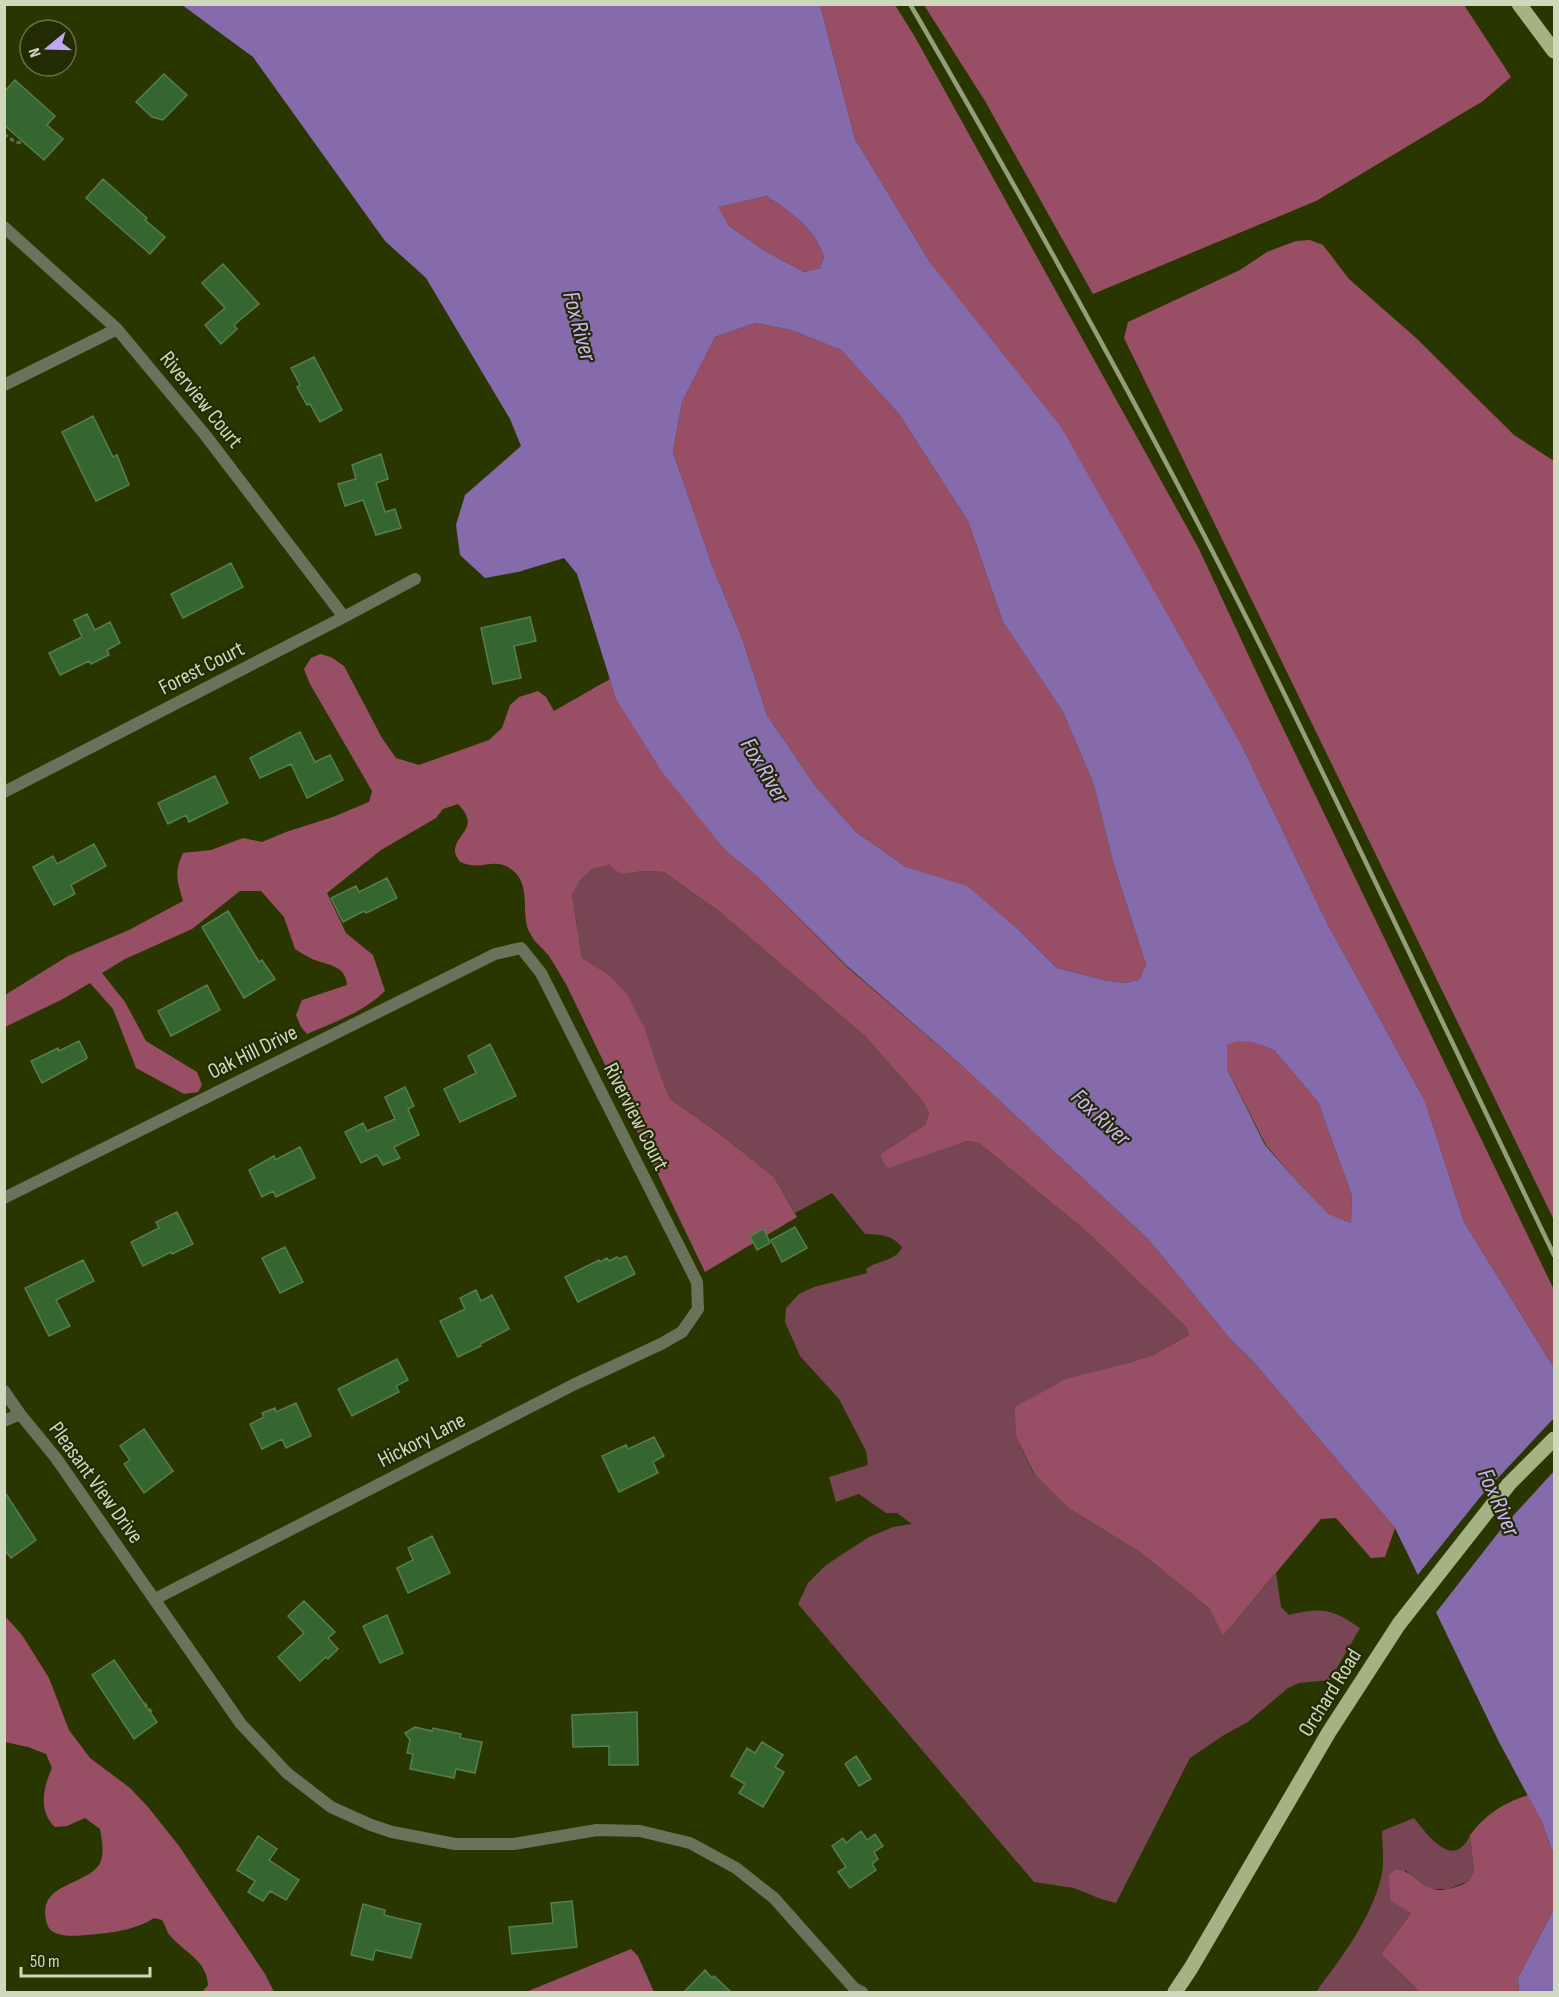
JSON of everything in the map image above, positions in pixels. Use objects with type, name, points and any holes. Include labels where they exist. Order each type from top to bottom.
[{"type":"main road","points":[[1519,4],[1554,51]]},
{"type":"main road","name":"Orchard Road","points":[[1174,1992],[1191,1968],[1329,1732],[1399,1624],[1509,1484],[1554,1439]]},
{"type":"street","name":"Riverview Court","points":[[4,227],[117,329],[206,436],[344,617]]},
{"type":"street","points":[[4,385],[117,329]]},
{"type":"street","name":"Forest Court","points":[[4,792],[415,579]]},
{"type":"street","name":"Riverview Court","points":[[521,948],[541,973],[697,1282],[698,1309]]},
{"type":"street","name":"Oak Hill Drive","points":[[4,1198],[495,954],[521,948]]},
{"type":"street","name":"Hickory Lane","points":[[155,1599],[575,1384],[661,1344],[682,1332],[698,1309]]},
{"type":"street","name":"Pleasant View Drive","points":[[4,1391],[56,1458],[241,1724],[287,1773],[331,1807],[371,1826],[455,1844],[514,1844],[597,1830],[640,1831],[690,1844],[736,1868],[774,1898],[854,1988],[862,1992]]},
{"type":"street","points":[[4,1421],[20,1414]]},
{"type":"path","points":[[4,134],[15,142],[25,143]]},
{"type":"path","points":[[144,1703],[153,1714]]},
{"type":"shaded area","points":[[820,5],[895,5],[915,37],[1199,549],[1554,1290],[1554,1368],[1464,1222],[1425,1101],[1327,923],[1243,748],[931,264],[855,139]]},
{"type":"shaded area","points":[[924,5],[1464,5],[1511,77],[1483,101],[1316,201],[1093,294],[985,101]]},
{"type":"shaded area","points":[[767,196],[801,222],[815,238],[824,257],[820,268],[804,272],[765,251],[729,226],[717,207]]},
{"type":"shaded area","points":[[1310,240],[1323,245],[1349,279],[1415,337],[1514,435],[1554,461],[1554,1220],[1124,338],[1128,322],[1240,270],[1267,252],[1296,241]]},
{"type":"shaded area","points":[[755,323],[791,330],[841,350],[899,414],[968,521],[1003,622],[1063,712],[1094,785],[1113,862],[1146,965],[1139,980],[1124,983],[1057,968],[1020,931],[967,887],[906,867],[856,832],[816,787],[767,715],[742,638],[712,565],[673,452],[682,402],[715,337]]},
{"type":"shaded area","points":[[320,654],[331,657],[344,666],[382,738],[396,758],[419,765],[489,740],[502,728],[510,705],[519,697],[538,691],[546,697],[554,711],[610,679],[616,699],[726,851],[759,878],[847,967],[959,1063],[1149,1240],[1231,1340],[1252,1360],[1395,1528],[1385,1557],[1371,1558],[1336,1518],[1321,1519],[1223,1636],[1209,1608],[1140,1552],[1068,1508],[1035,1475],[1016,1436],[1015,1407],[1066,1379],[1155,1354],[1189,1335],[1187,1328],[1086,1231],[979,1143],[967,1141],[888,1168],[881,1154],[925,1125],[929,1113],[923,1102],[865,1036],[720,912],[664,872],[643,871],[624,874],[614,870],[610,864],[592,869],[579,881],[572,895],[582,958],[609,975],[627,994],[645,1029],[670,1099],[717,1132],[774,1177],[797,1217],[705,1272],[566,984],[527,927],[524,890],[521,882],[508,867],[496,864],[472,865],[459,861],[455,852],[456,846],[468,819],[458,804],[443,809],[436,818],[381,850],[327,893],[346,933],[373,955],[385,991],[358,1011],[338,1021],[307,1034],[301,1027],[296,1015],[302,1000],[347,985],[346,978],[335,967],[312,959],[295,949],[284,917],[261,891],[240,891],[192,929],[125,959],[102,973],[125,1002],[146,1041],[197,1072],[202,1085],[198,1092],[184,1094],[136,1068],[113,1009],[90,983],[5,1027],[5,995],[68,956],[129,930],[183,901],[177,877],[183,853],[211,850],[243,838],[262,842],[369,802],[372,791],[310,684],[304,669],[311,658]]},
{"type":"shaded area","points":[[610,863],[624,874],[643,871],[664,872],[720,912],[865,1036],[923,1102],[929,1113],[925,1125],[882,1154],[941,1149],[967,1141],[979,1143],[1086,1231],[1187,1328],[1189,1335],[1155,1354],[1126,1364],[1016,1436],[1034,1474],[1068,1508],[1140,1552],[1209,1608],[1223,1636],[1276,1573],[1281,1607],[1289,1615],[1326,1611],[1360,1628],[1330,1680],[1299,1683],[1288,1688],[1248,1722],[1190,1758],[1116,1903],[1074,1888],[1034,1882],[798,1604],[808,1583],[826,1565],[869,1537],[893,1527],[912,1524],[897,1513],[886,1513],[859,1494],[836,1502],[829,1477],[868,1465],[866,1451],[839,1399],[800,1356],[785,1322],[786,1308],[799,1294],[814,1287],[867,1273],[866,1269],[892,1258],[900,1252],[902,1247],[890,1237],[865,1234],[832,1193],[795,1213],[774,1177],[717,1132],[670,1099],[658,1069],[609,975],[582,958],[572,895],[578,881],[592,869]]},
{"type":"shaded area","points":[[1237,1040],[1252,1042],[1274,1050],[1318,1102],[1352,1196],[1351,1223],[1329,1214],[1266,1145],[1227,1069],[1227,1045]]},
{"type":"shaded area","points":[[4,1615],[22,1635],[49,1678],[69,1730],[90,1758],[130,1788],[179,1846],[265,1974],[274,1992],[202,1992],[208,1985],[203,1968],[168,1933],[162,1920],[154,1918],[127,1929],[84,1935],[62,1935],[50,1929],[45,1911],[48,1901],[62,1887],[82,1878],[99,1865],[102,1838],[100,1829],[85,1818],[67,1826],[55,1827],[44,1807],[46,1783],[52,1768],[46,1754],[5,1742]]},
{"type":"shaded area","points":[[1528,1795],[1541,1820],[1554,1855],[1554,1909],[1518,1978],[1519,1992],[1420,1992],[1381,1954],[1411,1913],[1390,1900],[1389,1875],[1395,1870],[1400,1870],[1428,1887],[1438,1890],[1455,1887],[1469,1881],[1474,1871],[1470,1835],[1496,1810]]},
{"type":"shaded area","points":[[1414,1818],[1434,1841],[1449,1850],[1456,1850],[1464,1845],[1470,1835],[1474,1871],[1469,1881],[1448,1889],[1430,1889],[1405,1870],[1411,1913],[1381,1954],[1420,1992],[1316,1992],[1354,1938],[1370,1909],[1383,1867],[1382,1831]]},
{"type":"shaded area","points":[[631,1949],[638,1956],[654,1992],[526,1992]]},
{"type":"water","name":"Fox River","points":[[182,5],[820,5],[855,139],[931,264],[1061,427],[1243,748],[1327,923],[1425,1101],[1464,1222],[1554,1368],[1554,1855],[1541,1820],[1499,1742],[1395,1528],[1252,1360],[1231,1340],[1149,1240],[959,1063],[847,966],[759,878],[726,851],[663,773],[616,699],[577,574],[564,558],[518,572],[485,578],[460,555],[456,525],[465,495],[521,446],[510,419],[426,278],[385,241],[253,57]],"holes":[[[767,196],[801,222],[815,238],[824,257],[820,268],[804,272],[765,251],[729,226],[718,207]],[[755,323],[791,330],[841,350],[899,414],[968,521],[1003,622],[1063,712],[1094,785],[1113,862],[1146,965],[1139,980],[1124,983],[1057,968],[1020,931],[967,886],[906,867],[856,832],[816,787],[767,715],[742,638],[712,565],[673,452],[682,402],[715,337]],[[1237,1041],[1252,1042],[1274,1050],[1318,1102],[1352,1196],[1351,1223],[1329,1214],[1265,1145],[1227,1069],[1227,1045]]]},
{"type":"water","points":[[1554,1909],[1554,1992],[1519,1992],[1518,1978]]},
{"type":"pier","points":[[1554,1418],[1554,1471],[1502,1528],[1434,1615],[1416,1577],[1481,1496]]},
{"type":"building","points":[[164,74],[187,95],[163,120],[152,117],[136,102]]},
{"type":"building","points":[[15,80],[55,116],[47,125],[63,139],[44,160],[4,125],[4,92]]},
{"type":"building","points":[[103,179],[165,237],[150,254],[86,198]]},
{"type":"building","points":[[223,264],[259,304],[234,325],[237,329],[221,344],[205,325],[225,308],[202,283]]},
{"type":"building","points":[[314,357],[342,410],[320,422],[297,387],[300,385],[291,368]]},
{"type":"building","points":[[93,416],[113,457],[117,455],[129,485],[96,501],[62,432]]},
{"type":"building","points":[[381,454],[388,479],[376,483],[385,512],[395,509],[401,528],[376,535],[363,500],[345,506],[338,484],[356,479],[352,465]]},
{"type":"building","points":[[231,563],[243,587],[183,618],[171,594]]},
{"type":"building","points":[[87,614],[95,630],[110,622],[120,643],[107,650],[109,655],[91,664],[89,661],[60,675],[49,653],[82,637],[74,620]]},
{"type":"building","points":[[530,617],[536,641],[514,646],[521,678],[493,684],[481,628]]},
{"type":"building","points":[[300,732],[315,762],[330,755],[343,780],[307,798],[291,764],[260,778],[250,758]]},
{"type":"building","points":[[215,776],[228,803],[189,822],[186,815],[168,824],[158,803]]},
{"type":"building","points":[[94,844],[106,866],[71,885],[75,894],[54,905],[33,867],[53,856],[57,864]]},
{"type":"building","points":[[387,878],[397,898],[343,922],[331,898],[356,886],[359,892]]},
{"type":"building","points":[[228,911],[259,962],[262,960],[275,979],[244,998],[202,927]]},
{"type":"building","points":[[207,985],[220,1010],[171,1036],[158,1011]]},
{"type":"building","points":[[79,1041],[86,1059],[42,1083],[31,1061]]},
{"type":"building","points":[[490,1044],[516,1096],[460,1122],[444,1089],[476,1073],[468,1056]]},
{"type":"building","points":[[405,1087],[414,1106],[408,1109],[419,1135],[394,1147],[400,1158],[383,1165],[377,1155],[361,1163],[345,1132],[363,1123],[367,1131],[395,1119],[385,1097]]},
{"type":"building","points":[[300,1147],[315,1178],[276,1197],[273,1191],[262,1197],[249,1170],[274,1156],[275,1160]]},
{"type":"building","points":[[177,1212],[193,1244],[143,1266],[131,1242],[159,1228],[156,1222]]},
{"type":"building","points":[[795,1227],[807,1248],[782,1262],[771,1240]]},
{"type":"building","points":[[764,1229],[770,1243],[757,1250],[750,1236]]},
{"type":"building","points":[[285,1247],[303,1282],[280,1293],[262,1258]]},
{"type":"building","points":[[626,1256],[635,1274],[578,1302],[565,1277],[599,1260],[600,1262],[607,1258],[609,1261]]},
{"type":"building","points":[[83,1260],[94,1281],[56,1300],[70,1326],[49,1336],[25,1288]]},
{"type":"building","points":[[476,1290],[481,1301],[492,1295],[509,1329],[458,1357],[440,1321],[465,1309],[460,1298]]},
{"type":"building","points":[[397,1359],[408,1380],[396,1386],[399,1392],[352,1416],[338,1389]]},
{"type":"building","points":[[296,1403],[311,1436],[286,1448],[282,1439],[262,1449],[250,1424],[264,1417],[262,1413],[275,1408],[276,1412]]},
{"type":"building","points":[[144,1429],[173,1471],[144,1493],[124,1464],[130,1460],[120,1446]]},
{"type":"building","points":[[654,1437],[664,1456],[653,1462],[658,1473],[619,1492],[602,1456],[626,1445],[628,1449]]},
{"type":"building","points":[[4,1491],[36,1540],[11,1558],[4,1549]]},
{"type":"building","points":[[432,1536],[450,1573],[408,1593],[397,1568],[413,1560],[408,1548]]},
{"type":"building","points":[[304,1601],[335,1632],[328,1638],[338,1649],[300,1681],[278,1657],[304,1633],[288,1616]]},
{"type":"building","points":[[387,1615],[403,1653],[380,1663],[363,1626]]},
{"type":"building","points":[[114,1660],[157,1722],[134,1739],[92,1675]]},
{"type":"building","points":[[637,1712],[638,1765],[609,1765],[609,1746],[573,1747],[572,1715]]},
{"type":"building","points":[[415,1727],[461,1734],[460,1738],[482,1742],[475,1773],[456,1769],[454,1778],[410,1769],[413,1754],[407,1753],[410,1740],[405,1733]]},
{"type":"building","points":[[762,1742],[783,1755],[775,1767],[784,1772],[763,1807],[739,1793],[745,1784],[731,1776],[747,1748],[755,1753]]},
{"type":"building","points":[[856,1756],[871,1779],[859,1786],[845,1764]]},
{"type":"building","points":[[861,1831],[867,1840],[875,1834],[883,1846],[874,1852],[878,1859],[872,1864],[876,1870],[850,1888],[838,1872],[846,1867],[832,1846],[843,1838],[846,1843]]},
{"type":"building","points":[[258,1836],[277,1849],[269,1860],[299,1880],[286,1900],[270,1891],[263,1901],[248,1892],[255,1881],[237,1870]]},
{"type":"building","points":[[572,1901],[577,1947],[512,1954],[509,1927],[553,1923],[551,1903]]},
{"type":"building","points":[[363,1904],[385,1910],[384,1915],[421,1924],[411,1958],[375,1950],[373,1960],[351,1955]]},
{"type":"building","points":[[705,1970],[712,1978],[714,1976],[731,1992],[684,1992]]},
{"type":"railway","points":[[910,4],[1097,334],[1186,501],[1272,669],[1554,1255]]}]
